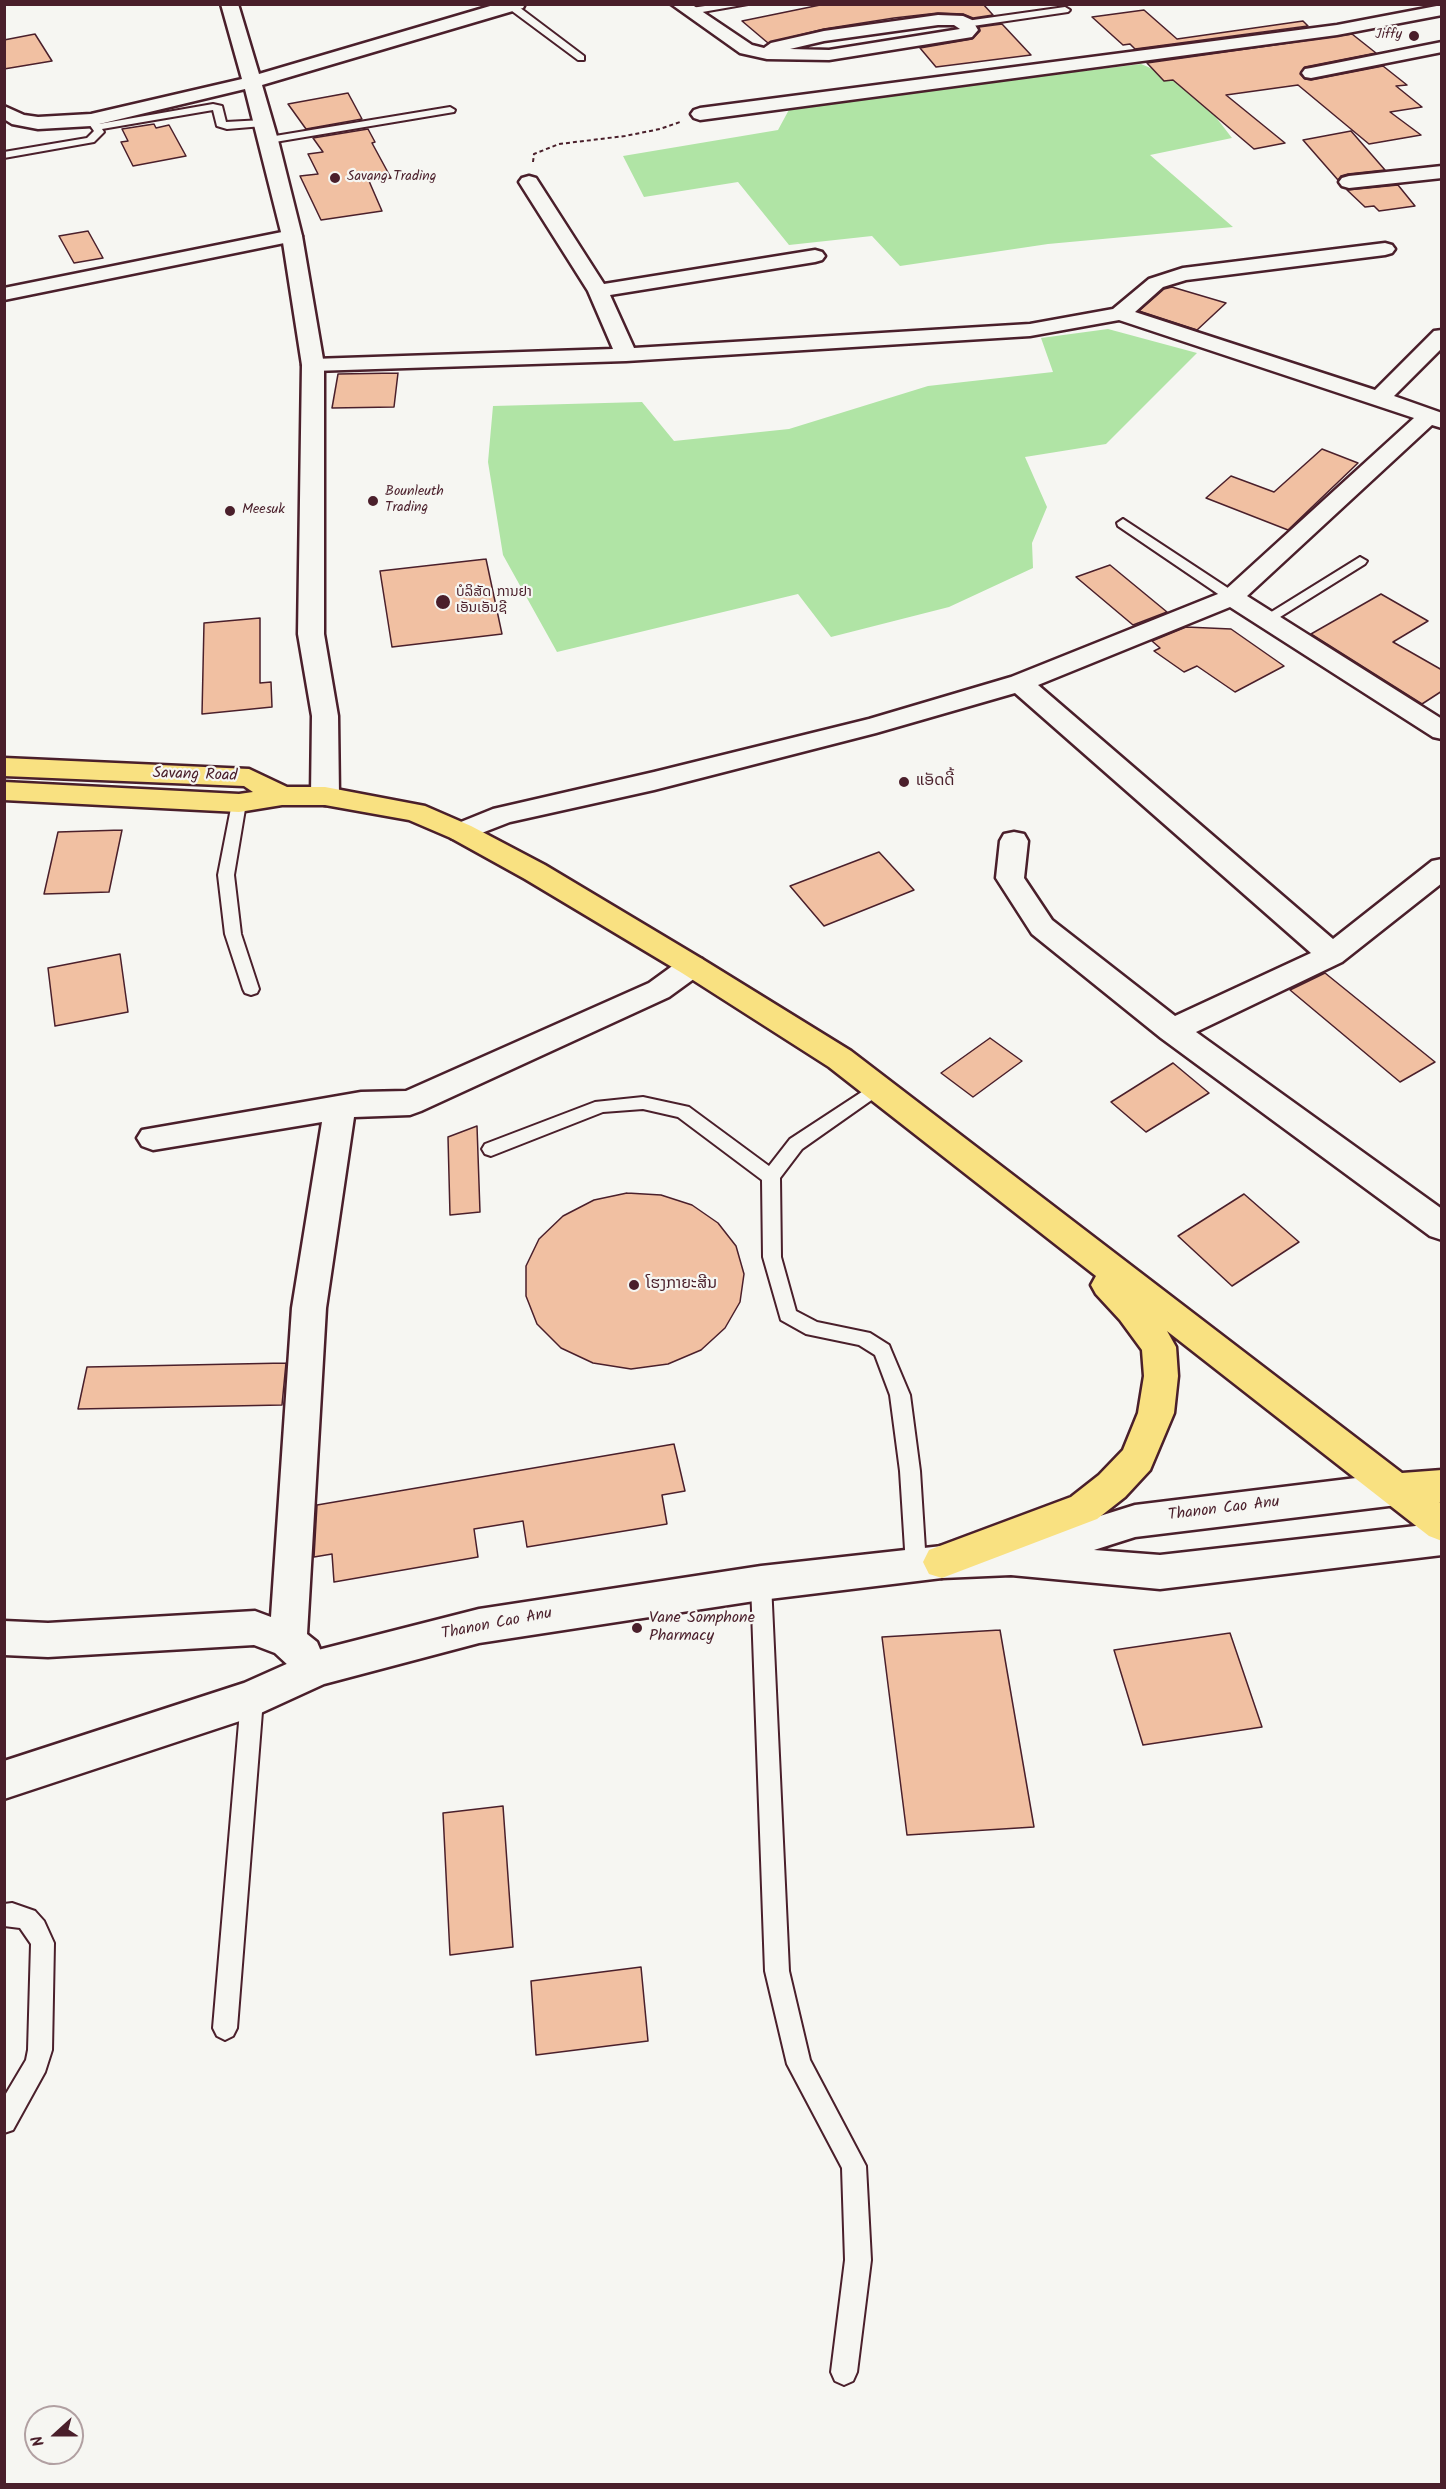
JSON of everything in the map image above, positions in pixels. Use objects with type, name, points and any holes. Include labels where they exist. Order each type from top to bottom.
[{"type":"main road","name":"Savang Road","points":[[4,767],[249,778],[282,796]]},
{"type":"main road","name":"Savang Road","points":[[4,791],[239,804],[282,796]]},
{"type":"main road","points":[[282,796],[325,796],[415,812],[461,832],[535,872],[692,966],[840,1059],[1442,1525]]},
{"type":"main road","points":[[929,1564],[1084,1508],[1112,1486],[1137,1459],[1156,1413],[1161,1376],[1159,1347],[1132,1310],[1036,1210]]},
{"type":"main road","name":"Thanon Cao Anu","points":[[1397,1490],[1442,1486]]},
{"type":"street","points":[[229,4],[266,131],[292,236],[313,366],[311,634],[325,716],[325,796]]},
{"type":"street","points":[[4,111],[19,120],[38,123],[94,123],[252,82],[514,5]]},
{"type":"street","points":[[685,8],[746,49],[767,54],[830,55],[966,33],[969,30],[966,24]]},
{"type":"street","points":[[700,114],[1337,30],[1442,10]]},
{"type":"street","points":[[1311,73],[1442,47]]},
{"type":"street","points":[[1349,182],[1442,172]]},
{"type":"street","points":[[529,182],[598,291],[626,355]]},
{"type":"street","points":[[4,294],[292,236]]},
{"type":"street","points":[[1120,314],[1156,283],[1183,274],[1384,249]]},
{"type":"street","points":[[598,291],[815,256]]},
{"type":"street","points":[[313,366],[626,355],[1030,330],[1120,314],[1379,398],[1435,419],[1232,597],[1020,683],[865,728],[654,781],[503,815],[461,832]]},
{"type":"street","points":[[1379,398],[1442,336]]},
{"type":"street","points":[[1232,597],[1442,731]]},
{"type":"street","points":[[1020,683],[1332,955]]},
{"type":"street","points":[[1014,841],[1010,878],[1042,927],[1172,1030],[1442,1227]]},
{"type":"street","points":[[1172,1030],[1332,955],[1442,868]]},
{"type":"street","points":[[153,1138],[361,1104],[410,1103],[659,990],[692,966]]},
{"type":"street","points":[[288,1641],[309,1308],[340,1108]]},
{"type":"street","name":"Thanon Cao Anu","points":[[1011,1559],[1135,1521],[1397,1490]]},
{"type":"street","name":"Thanon Cao Anu","points":[[4,1780],[252,1699],[318,1668],[479,1626],[761,1583],[929,1564],[1011,1559],[1160,1572],[1442,1539]]},
{"type":"street","points":[[4,1638],[48,1640],[255,1628],[288,1641],[318,1668]]},
{"type":"lane","points":[[685,8],[744,4]]},
{"type":"lane","points":[[514,5],[581,58]]},
{"type":"lane","points":[[966,24],[1065,10]]},
{"type":"lane","points":[[4,156],[90,140],[99,132],[94,123],[213,106],[218,108],[221,124],[266,131],[450,110]]},
{"type":"lane","points":[[1124,523],[1232,597]]},
{"type":"lane","points":[[1267,619],[1360,561]]},
{"type":"lane","points":[[239,804],[226,875],[233,934],[251,989]]},
{"type":"lane","points":[[877,1088],[796,1144],[771,1177],[772,1257],[788,1315],[813,1329],[863,1338],[882,1350],[900,1395],[910,1471],[929,1564]]},
{"type":"lane","points":[[491,1149],[601,1106],[643,1103],[683,1112],[771,1177]]},
{"type":"lane","points":[[761,1583],[777,1971],[799,2064],[854,2166],[858,2260],[844,2372]]},
{"type":"lane","points":[[225,2028],[252,1699]]},
{"type":"lane","points":[[4,1915],[12,1914],[27,1919],[36,1929],[43,1943],[40,2050],[37,2064],[4,2121]]},
{"type":"path","points":[[529,182],[534,154],[559,144],[660,129],[700,114]]},
{"type":"green space","points":[[1141,64],[1191,85],[1232,138],[1150,155],[1233,227],[1048,244],[900,266],[872,236],[789,245],[738,182],[644,197],[623,156],[778,130],[791,106]]},
{"type":"green space","points":[[1108,329],[1197,353],[1106,444],[1025,457],[1047,507],[1032,543],[1033,568],[949,607],[831,637],[798,594],[557,652],[503,555],[488,462],[493,406],[642,402],[674,441],[789,429],[928,386],[1053,372],[1041,338]]},
{"type":"building","points":[[825,4],[983,4],[993,15],[973,18],[963,14],[938,13],[894,18],[824,29],[768,43],[742,21]]},
{"type":"building","points":[[1144,10],[1177,39],[1303,21],[1308,26],[1135,49],[1130,44],[1123,45],[1092,17]]},
{"type":"building","points":[[1002,24],[1031,55],[936,67],[920,48],[972,39],[980,31],[979,27]]},
{"type":"building","points":[[35,34],[52,61],[4,69],[4,40]]},
{"type":"building","points":[[1352,34],[1376,53],[1305,67],[1300,74],[1305,79],[1311,80],[1383,66],[1407,85],[1396,86],[1422,107],[1390,112],[1421,135],[1369,144],[1298,85],[1226,95],[1285,143],[1254,149],[1173,80],[1164,81],[1147,63]]},
{"type":"building","points":[[348,93],[362,119],[306,129],[288,104]]},
{"type":"building","points":[[154,124],[156,128],[169,125],[186,156],[133,166],[121,142],[128,141],[122,129]]},
{"type":"building","points":[[368,129],[375,142],[372,143],[391,178],[369,181],[382,211],[321,220],[300,176],[318,174],[308,154],[323,152],[313,138]]},
{"type":"building","points":[[1351,131],[1385,170],[1348,174],[1341,176],[1338,180],[1303,140]]},
{"type":"building","points":[[1398,185],[1415,206],[1379,211],[1374,206],[1365,207],[1347,190]]},
{"type":"building","points":[[88,231],[103,258],[74,263],[59,236]]},
{"type":"building","points":[[1172,287],[1226,303],[1197,330],[1139,311],[1164,289]]},
{"type":"building","points":[[398,373],[394,407],[332,408],[338,374]]},
{"type":"building","points":[[1322,449],[1358,463],[1288,530],[1206,498],[1231,476],[1274,492]]},
{"type":"building","points":[[486,559],[502,634],[392,647],[380,571]]},
{"type":"building","points":[[1110,565],[1167,612],[1133,625],[1076,577]]},
{"type":"building","points":[[1381,594],[1428,621],[1393,642],[1442,670],[1442,691],[1422,704],[1311,634]]},
{"type":"building","points":[[260,618],[260,683],[271,682],[272,707],[202,714],[204,623]]},
{"type":"building","points":[[1186,627],[1231,629],[1284,666],[1235,692],[1197,666],[1184,672],[1154,651],[1160,648],[1152,641]]},
{"type":"building","points":[[122,830],[109,892],[44,894],[58,832]]},
{"type":"building","points":[[879,852],[914,890],[824,926],[790,886]]},
{"type":"building","points":[[120,954],[128,1012],[55,1026],[48,968]]},
{"type":"building","points":[[1325,973],[1435,1062],[1400,1082],[1290,990]]},
{"type":"building","points":[[990,1038],[1022,1061],[973,1097],[941,1073]]},
{"type":"building","points":[[1173,1063],[1209,1093],[1146,1132],[1111,1102]]},
{"type":"building","points":[[477,1126],[480,1212],[450,1215],[448,1137]]},
{"type":"building","name":"ໂຮງກາຍະສີນ","points":[[627,1193],[661,1195],[692,1205],[718,1223],[736,1246],[744,1274],[740,1302],[725,1328],[701,1350],[668,1364],[631,1369],[593,1363],[561,1348],[537,1324],[526,1296],[526,1266],[539,1239],[563,1216],[594,1200]]},
{"type":"building","points":[[1244,1194],[1299,1242],[1232,1286],[1178,1236]]},
{"type":"building","points":[[286,1363],[282,1405],[78,1409],[87,1367]]},
{"type":"building","points":[[674,1444],[685,1491],[662,1495],[667,1524],[527,1547],[523,1521],[474,1529],[478,1557],[334,1582],[332,1554],[314,1557],[317,1505]]},
{"type":"building","points":[[1000,1630],[1034,1827],[907,1835],[882,1637]]},
{"type":"building","points":[[1230,1633],[1262,1727],[1143,1745],[1114,1650]]},
{"type":"building","points":[[503,1806],[513,1947],[450,1955],[443,1813]]},
{"type":"building","points":[[641,1967],[648,2041],[536,2055],[531,1981]]},
{"type":"place","name":"Jiffy","points":[[1414,36]]},
{"type":"place","name":"Savang Trading","points":[[335,178]]},
{"type":"place","name":"Bounleuth Trading","points":[[373,501]]},
{"type":"place","name":"Meesuk","points":[[230,511]]},
{"type":"place","name":"ບໍລິສັດ ການຢາ ເອັນເອັນຊີ","points":[[443,602]]},
{"type":"place","name":"ແອັດດີ້","points":[[904,782]]},
{"type":"place","name":"ໂຮງກາຍະສີນ","points":[[634,1285]]},
{"type":"place","name":"Vane Somphone Pharmacy","points":[[637,1628]]}]
